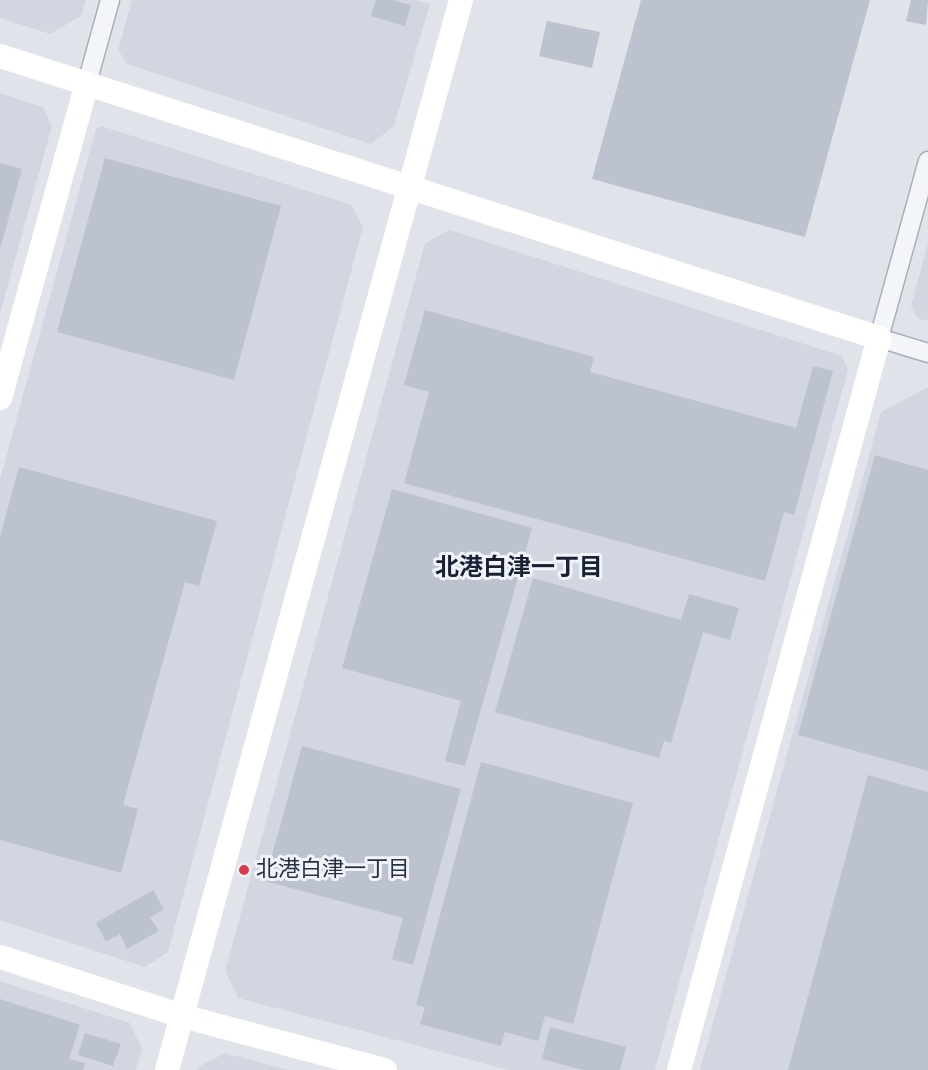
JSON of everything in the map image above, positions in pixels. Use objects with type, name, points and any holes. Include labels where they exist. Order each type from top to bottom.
[{"type":"street","points":[[0,398],[110,0]]},
{"type":"street","points":[[167,1070],[461,0]]},
{"type":"street","points":[[0,56],[928,353]]},
{"type":"street","points":[[679,1070],[928,161]]},
{"type":"street","points":[[0,957],[183,1016],[385,1070]]},
{"type":"shaded area","points":[[0,0],[86,0],[81,16],[50,34],[0,18]]},
{"type":"shaded area","points":[[132,0],[415,0],[430,4],[394,126],[371,144],[127,64],[118,50]]},
{"type":"shaded area","points":[[0,93],[43,107],[52,126],[0,314]]},
{"type":"shaded area","points":[[101,126],[352,205],[363,227],[168,952],[145,967],[0,920],[0,479],[96,129]]},
{"type":"shaded area","points":[[450,230],[842,356],[848,370],[655,1070],[509,1070],[238,998],[225,971],[425,243]]},
{"type":"shaded area","points":[[928,243],[928,321],[917,318],[911,306]]},
{"type":"shaded area","points":[[928,387],[928,1070],[700,1070],[881,412]]},
{"type":"shaded area","points":[[0,981],[130,1023],[142,1049],[136,1070],[0,1070]]},
{"type":"shaded area","points":[[225,1053],[289,1070],[197,1070],[198,1067]]},
{"type":"building","points":[[376,0],[392,0],[411,5],[405,26],[371,16]]},
{"type":"building","points":[[641,0],[870,0],[805,237],[592,179]]},
{"type":"building","points":[[911,0],[928,0],[926,25],[906,21]]},
{"type":"building","points":[[547,21],[600,32],[592,68],[539,56]]},
{"type":"building","points":[[105,158],[281,206],[234,380],[57,332]]},
{"type":"building","points":[[0,163],[22,169],[1,246],[0,246]]},
{"type":"building","points":[[425,310],[594,357],[590,372],[796,428],[813,366],[833,371],[794,515],[784,512],[765,581],[404,483],[429,392],[404,385]]},
{"type":"building","points":[[875,455],[928,470],[928,771],[798,735]]},
{"type":"building","points":[[19,467],[217,521],[199,586],[185,582],[123,805],[138,809],[121,873],[0,840],[0,537]]},
{"type":"building","points":[[392,489],[532,528],[465,766],[445,761],[461,701],[342,668]]},
{"type":"building","points":[[533,578],[681,620],[689,594],[739,608],[730,640],[703,632],[671,743],[664,741],[659,758],[495,712]]},
{"type":"building","points":[[302,746],[461,789],[413,965],[392,959],[403,918],[265,881]]},
{"type":"building","points":[[481,762],[633,803],[573,1024],[545,1016],[538,1041],[505,1032],[501,1046],[420,1024],[425,1007],[416,1005]]},
{"type":"building","points":[[868,775],[928,792],[928,1070],[788,1070]]},
{"type":"building","points":[[153,890],[164,909],[150,917],[159,931],[127,949],[120,934],[106,942],[96,923]]},
{"type":"building","points":[[0,999],[80,1025],[69,1059],[85,1063],[83,1070],[0,1070]]},
{"type":"building","points":[[550,1027],[626,1047],[620,1070],[583,1070],[542,1059]]},
{"type":"building","points":[[85,1033],[121,1044],[113,1066],[78,1055]]},
{"type":"place","name":"北港白津一丁目","points":[[244,870]]},
{"type":"district","name":"北港白津一丁目","points":[[519,568]]}]
